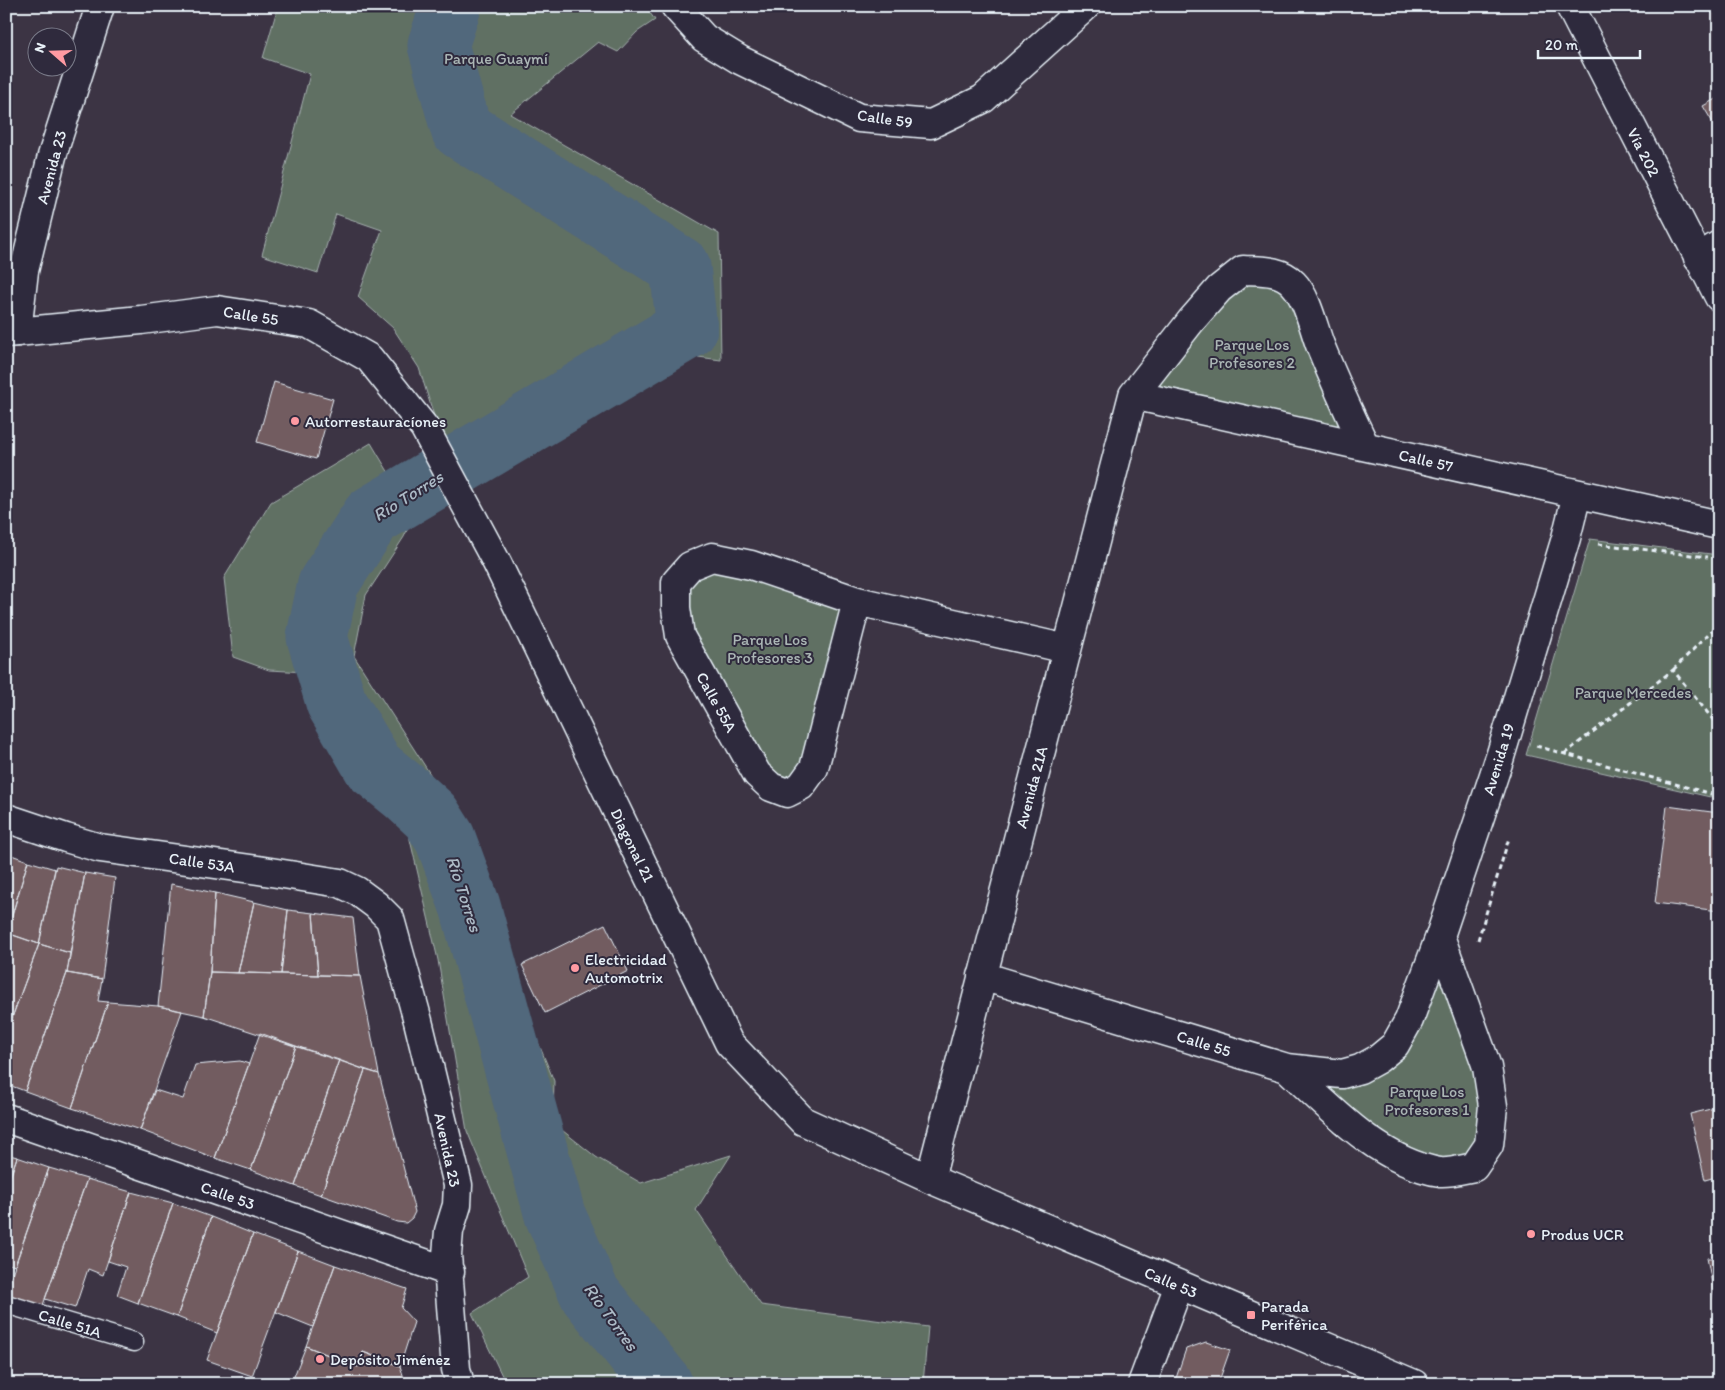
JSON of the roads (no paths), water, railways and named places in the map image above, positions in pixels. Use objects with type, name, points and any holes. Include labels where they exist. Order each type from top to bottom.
[{"type":"street","name":"Avenida 23","points":[[11,333],[24,270],[52,156],[100,6]]},
{"type":"street","name":"Calle 59","points":[[675,6],[704,38],[733,56],[859,118],[930,124],[984,100],[1086,6]]},
{"type":"street","name":"Vía 202","points":[[1570,6],[1708,251],[1719,297]]},
{"type":"street","points":[[1133,395],[1191,321],[1219,289],[1243,270],[1276,272],[1293,283],[1307,306],[1327,362],[1365,446]]},
{"type":"street","name":"Calle 55","points":[[11,333],[141,320],[217,310],[309,324],[369,358],[424,427]]},
{"type":"street","name":"Calle 57","points":[[1133,395],[1719,525]]},
{"type":"street","name":"Avenida 21A","points":[[930,1178],[1133,395]]},
{"type":"street","name":"Diagonal 21","points":[[424,427],[497,563],[729,1043],[802,1121],[930,1178]]},
{"type":"street","name":"Avenida 19","points":[[1408,1020],[1440,936],[1505,738],[1566,538],[1577,494]]},
{"type":"street","name":"Calle 55A","points":[[857,601],[814,768],[801,786],[787,792],[771,787],[757,774],[680,636],[676,608],[676,582],[690,566],[712,557],[751,564],[857,601],[1067,648]]},
{"type":"street","name":"Calle 53A","points":[[6,818],[100,848],[340,883],[357,891],[376,905],[390,920]]},
{"type":"street","name":"Avenida 23","points":[[390,920],[418,1021],[458,1185],[457,1204],[449,1231],[447,1255],[450,1272],[456,1369],[460,1384]]},
{"type":"street","points":[[1287,1068],[1349,1126],[1377,1145],[1412,1164],[1441,1172],[1474,1167],[1490,1145],[1493,1106],[1487,1067],[1440,936]]},
{"type":"street","name":"Calle 55","points":[[982,976],[1287,1068],[1342,1074],[1360,1069],[1378,1059],[1395,1045],[1408,1020]]},
{"type":"street","name":"Calle 53","points":[[6,1118],[450,1272]]},
{"type":"street","name":"Calle 53","points":[[930,1178],[1414,1384]]},
{"type":"street","points":[[1142,1384],[1179,1285]]},
{"type":"lane","name":"Calle 51A","points":[[6,1304],[134,1342]]},
{"type":"waterway","name":"Río Torres","points":[[451,6],[438,45],[461,129],[680,267],[687,329],[372,516],[328,584],[317,637],[336,702],[374,767],[431,816],[445,838],[470,906],[555,1215],[590,1294],[662,1384]]},
{"type":"place","name":"Autorrestauracíones","points":[[295,421]]},
{"type":"place","name":"Electricidad Automotrix","points":[[575,968]]},
{"type":"place","name":"Produs UCR","points":[[1531,1234]]},
{"type":"place","name":"Parada Periférica","points":[[1251,1315]]},
{"type":"place","name":"Depósito Jiménez","points":[[320,1359]]},
{"type":"park label","name":"Parque Guaymí","points":[[496,58]]},
{"type":"park label","name":"Parque Los Profesores 2","points":[[1252,353]]},
{"type":"park label","name":"Parque Los Profesores 3","points":[[770,648]]},
{"type":"park label","name":"Parque Mercedes","points":[[1633,692]]},
{"type":"park label","name":"Parque Los Profesores 1","points":[[1427,1100]]}]
